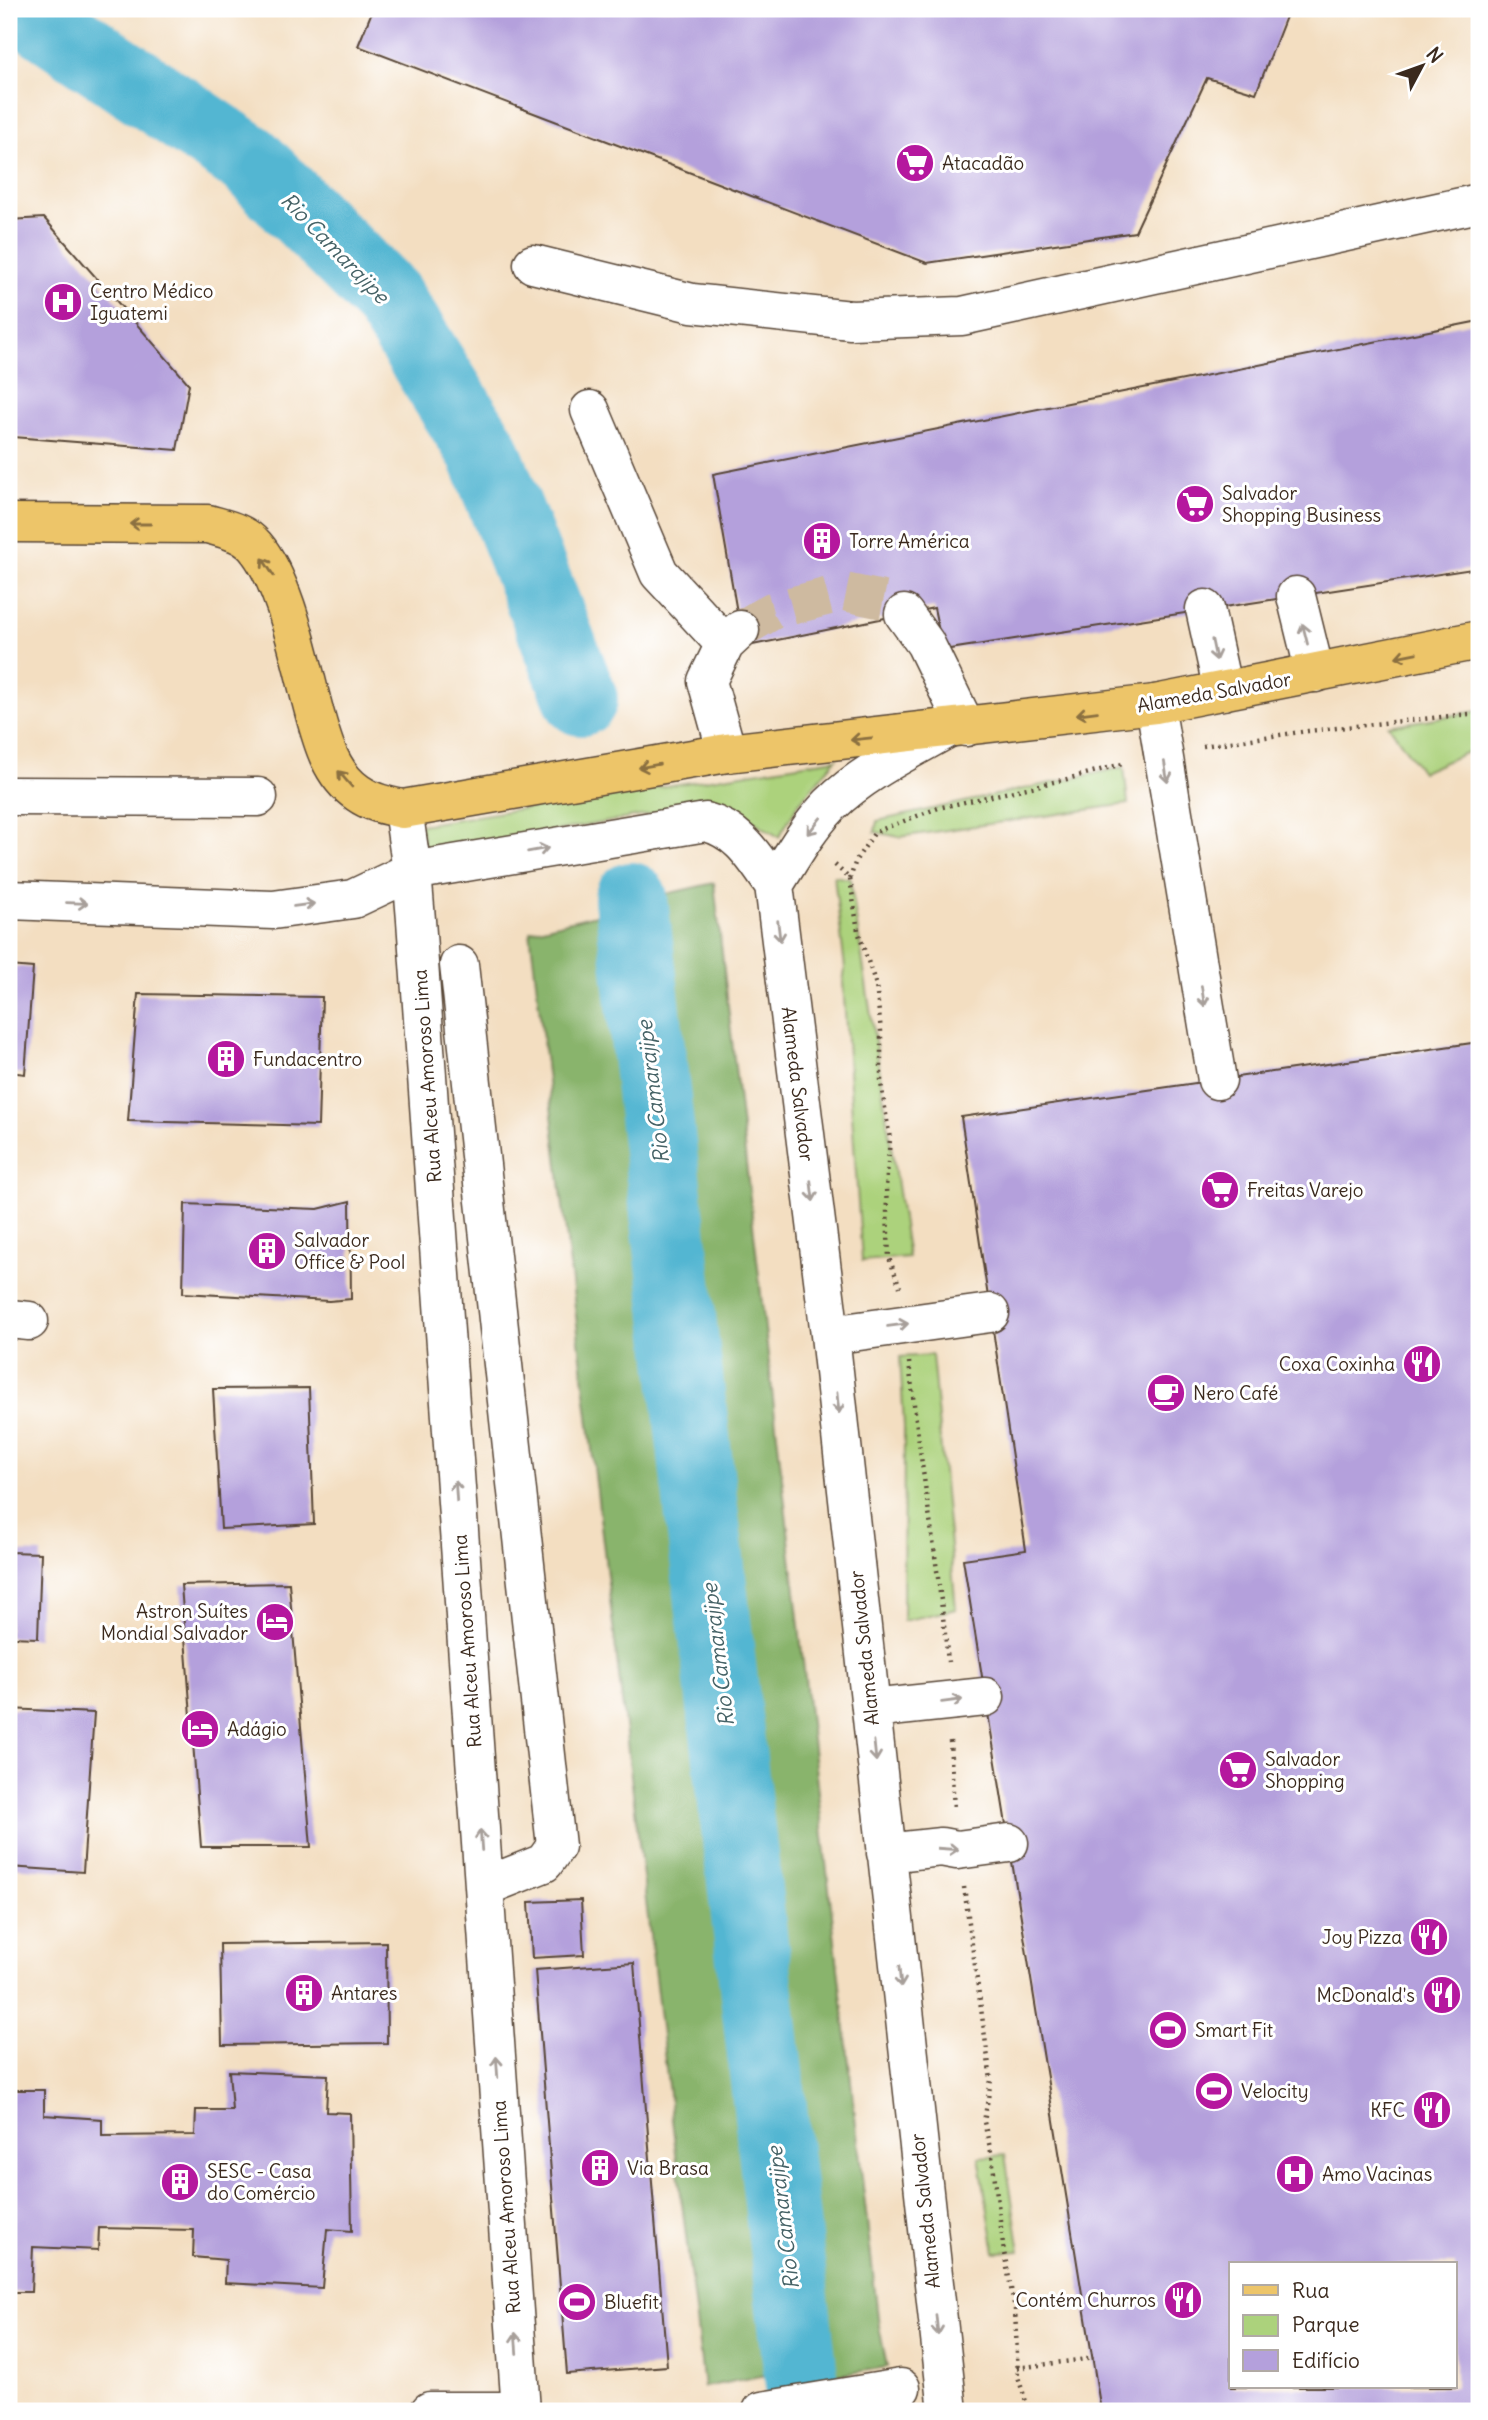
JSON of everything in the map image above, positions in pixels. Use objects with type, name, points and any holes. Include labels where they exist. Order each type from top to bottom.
[{"type":"main road","points":[[9,523],[208,524],[235,531],[254,545],[274,574],[323,745],[340,775],[358,793],[379,804],[403,809]]},
{"type":"main road","name":"Alameda Salvador","points":[[403,809],[721,753],[1155,704],[1477,641]]},
{"type":"street","points":[[533,264],[692,303],[851,320],[962,316],[1479,203]]},
{"type":"street","points":[[590,410],[659,573],[733,637],[707,681],[721,753]]},
{"type":"street","points":[[1296,596],[1315,673]]},
{"type":"street","points":[[1205,610],[1223,691]]},
{"type":"street","points":[[904,614],[925,643],[957,728]]},
{"type":"street","points":[[1155,704],[1217,1080]]},
{"type":"street","name":"Alameda Salvador","points":[[774,885],[804,837],[830,805],[864,778],[957,728]]},
{"type":"street","points":[[9,796],[258,797]]},
{"type":"street","name":"Rua Alceu Amoroso Lima","points":[[403,809],[412,871],[521,2411]]},
{"type":"street","name":"Alameda Salvador","points":[[412,871],[706,822],[723,827],[746,847],[774,885],[830,1335],[948,2411]]},
{"type":"street","points":[[9,900],[273,909],[353,899],[412,871]]},
{"type":"street","points":[[459,965],[556,1846],[544,1863],[484,1887]]},
{"type":"street","points":[[830,1335],[990,1313]]},
{"type":"street","points":[[871,1709],[967,1699]]},
{"type":"street","points":[[886,1853],[941,1847],[957,1850],[1009,1843]]},
{"type":"street","points":[[762,2411],[901,2388]]},
{"type":"street","points":[[430,2411],[521,2411]]},
{"type":"path","points":[[1029,2411],[1017,2368],[1015,2309],[1004,2252],[992,2156],[984,2122],[991,2080],[972,1935],[957,1850],[950,1774],[967,1699],[949,1671],[907,1343],[913,1323],[889,1258],[886,1187],[890,1139],[881,1083],[881,1031],[876,985],[858,932],[850,879],[856,860],[875,832],[938,808],[1067,779],[1163,753],[1308,731],[1479,713]]},
{"type":"path","points":[[804,837],[850,879]]},
{"type":"path","points":[[1017,2368],[1094,2358]]},
{"type":"green space","points":[[1479,711],[1479,747],[1422,772],[1389,726]]},
{"type":"green space","points":[[836,759],[798,804],[779,837],[722,802],[426,853],[420,825]]},
{"type":"green space","points":[[1124,767],[1128,804],[899,837],[875,832],[877,821]]},
{"type":"green space","points":[[834,876],[850,879],[908,1257],[862,1261],[843,983],[845,968]]},
{"type":"green space","points":[[714,883],[879,2326],[887,2367],[827,2377],[657,896]]},
{"type":"green space","points":[[608,912],[771,2374],[704,2387],[530,931]]},
{"type":"green space","points":[[932,1355],[956,1609],[903,1621],[904,1426],[900,1357]]},
{"type":"green space","points":[[1005,2155],[1020,2251],[995,2252],[979,2157]]},
{"type":"building","name":"Atacadão","points":[[373,9],[1289,9],[1256,93],[1207,78],[1135,232],[927,263],[358,46]]},
{"type":"building","name":"Centro Médico Iguatemi","points":[[44,218],[189,384],[177,450],[13,437],[9,432],[9,220]]},
{"type":"building","name":"Salvador Shopping Business","points":[[1479,321],[1479,568],[943,650],[934,608],[743,647],[713,474]]},
{"type":"building","points":[[9,966],[33,968],[25,1074],[9,1072]]},
{"type":"building","name":"Fundacentro","points":[[138,994],[322,997],[318,1126],[128,1121]]},
{"type":"building","name":"Salvador Shopping","points":[[1479,1042],[1479,2411],[1101,2411],[963,1559],[1026,1550],[961,1117]]},
{"type":"building","name":"Salvador Office & Pool","points":[[350,1201],[351,1299],[329,1301],[183,1293],[185,1204],[318,1209]]},
{"type":"building","points":[[309,1388],[314,1524],[221,1529],[213,1389]]},
{"type":"building","points":[[9,1552],[41,1553],[38,1638],[9,1637]]},
{"type":"building","points":[[289,1583],[311,1847],[201,1847],[181,1585]]},
{"type":"building","points":[[9,1709],[94,1713],[83,1872],[9,1867]]},
{"type":"building","points":[[581,1900],[584,1955],[532,1958],[529,1902]]},
{"type":"building","name":"Antares","points":[[386,1942],[387,2043],[222,2045],[220,1944]]},
{"type":"building","name":"Via Brasa","points":[[634,1963],[667,2366],[567,2374],[535,1970]]},
{"type":"building","name":"SESC - Casa do Comércio","points":[[229,2071],[328,2075],[326,2112],[350,2113],[352,2231],[327,2229],[322,2288],[225,2283],[226,2260],[193,2257],[194,2230],[99,2228],[98,2250],[33,2247],[31,2292],[9,2292],[9,2090],[44,2090],[44,2115],[102,2119],[102,2136],[195,2135],[196,2110],[232,2110]]},
{"type":"waterway","name":"Rio Camarajipe","points":[[25,9],[249,160],[387,298],[483,450],[581,699]]},
{"type":"waterway","name":"Rio Camarajipe","points":[[631,899],[805,2411]]},
{"type":"tunnel","points":[[740,630],[772,611],[844,592],[893,602],[904,614]]},
{"type":"place","name":"Atacadão","points":[[915,163]]},
{"type":"place","name":"Centro Médico Iguatemi","points":[[63,302]]},
{"type":"place","name":"Salvador Shopping Business","points":[[1195,504]]},
{"type":"place","name":"Torre América","points":[[822,541]]},
{"type":"place","name":"Fundacentro","points":[[226,1059]]},
{"type":"place","name":"Freitas Varejo","points":[[1220,1190]]},
{"type":"place","name":"Salvador Office & Pool","points":[[267,1251]]},
{"type":"place","name":"Coxa Coxinha","points":[[1422,1364]]},
{"type":"place","name":"Nero Café","points":[[1166,1393]]},
{"type":"place","name":"Astron Suítes Mondial Salvador","points":[[275,1622]]},
{"type":"place","name":"Adágio","points":[[200,1729]]},
{"type":"place","name":"Salvador Shopping","points":[[1238,1770]]},
{"type":"place","name":"Joy Pizza","points":[[1429,1937]]},
{"type":"place","name":"Antares","points":[[304,1993]]},
{"type":"place","name":"McDonald's","points":[[1442,1995]]},
{"type":"place","name":"Smart Fit","points":[[1168,2030]]},
{"type":"place","name":"Velocity","points":[[1214,2091]]},
{"type":"place","name":"KFC","points":[[1432,2110]]},
{"type":"place","name":"Via Brasa","points":[[600,2168]]},
{"type":"place","name":"Amo Vacinas","points":[[1295,2174]]},
{"type":"place","name":"SESC - Casa do Comércio","points":[[180,2182]]},
{"type":"place","name":"Contém Churros","points":[[1183,2300]]},
{"type":"place","name":"Bluefit","points":[[577,2302]]}]
